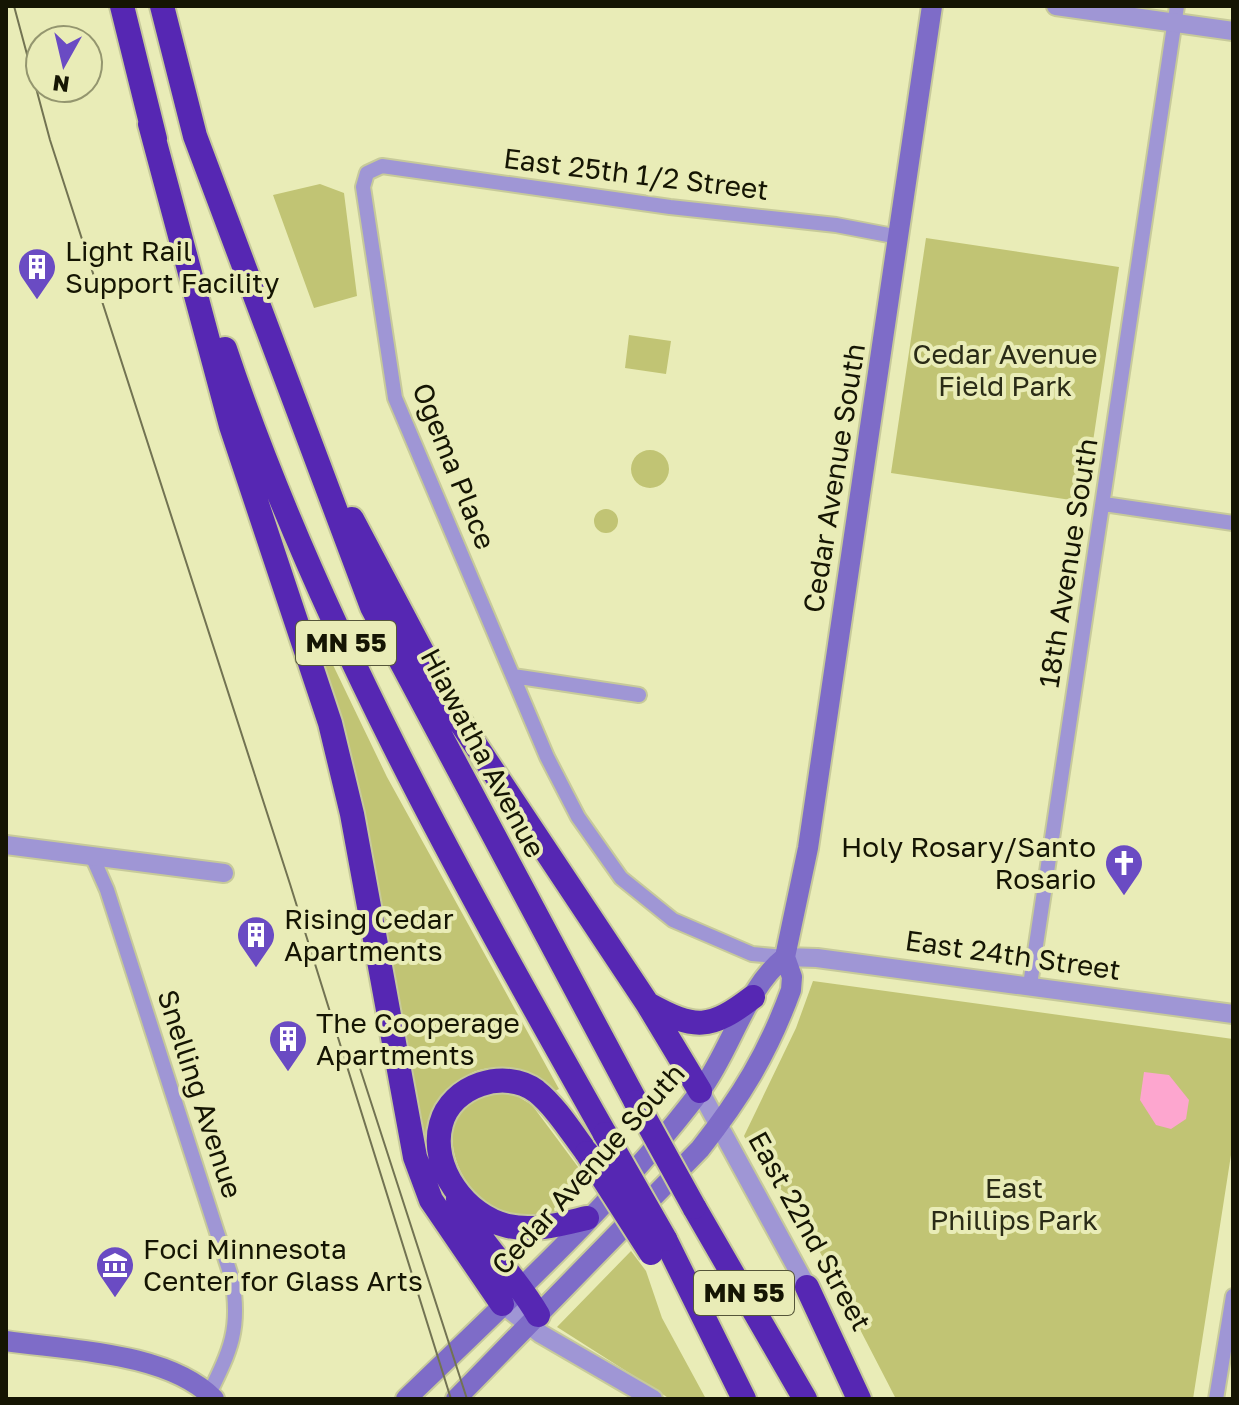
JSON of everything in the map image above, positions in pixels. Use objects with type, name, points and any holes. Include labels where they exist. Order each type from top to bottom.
[{"type":"highway","name":"MN 55","points":[[122,6],[150,124],[231,367],[312,572],[421,797],[605,1134],[658,1246]]},
{"type":"highway","name":"Hiawatha Avenue","points":[[162,6],[195,136],[287,388],[372,607],[636,1102],[805,1399]]},
{"type":"highway","points":[[150,124],[231,426],[330,723],[352,814],[415,1157],[431,1200],[502,1304]]},
{"type":"highway","points":[[287,388],[455,714],[647,1003],[700,1091]]},
{"type":"highway","points":[[647,1003],[676,1019],[708,1023],[718,1022],[753,997]]},
{"type":"highway","points":[[534,1320],[521,1285],[472,1230],[442,1165],[441,1122],[453,1102],[473,1087],[494,1080],[514,1080],[536,1092],[587,1153],[658,1246],[744,1399]]},
{"type":"highway","points":[[454,1190],[482,1216],[506,1226],[530,1229],[587,1218]]},
{"type":"highway","points":[[807,1287],[859,1399]]},
{"type":"main road","name":"Cedar Avenue South","points":[[456,1399],[700,1149],[736,1104],[774,1036],[791,990],[792,977],[785,957],[808,848],[932,6]]},
{"type":"main road","name":"Cedar Avenue South","points":[[406,1399],[587,1218],[700,1091],[733,1039],[764,974],[785,957]]},
{"type":"main road","points":[[6,1341],[124,1358],[166,1371],[211,1396]]},
{"type":"street","points":[[1056,6],[1176,14],[1233,31]]},
{"type":"street","name":"18th Avenue South","points":[[1030,985],[1176,14]]},
{"type":"street","name":"East 25th 1/2 Street","points":[[367,173],[382,166],[670,207],[836,225],[899,237]]},
{"type":"street","name":"Ogema Place","points":[[367,173],[363,187],[395,398],[513,676],[578,817],[621,878],[663,913],[706,937],[752,954],[785,957]]},
{"type":"street","points":[[1104,504],[1233,523]]},
{"type":"street","points":[[513,676],[639,695]]},
{"type":"street","points":[[6,845],[224,873]]},
{"type":"street","name":"Snelling Avenue","points":[[92,856],[107,890],[232,1279],[236,1328],[211,1396]]},
{"type":"street","name":"East 24th Street","points":[[785,957],[817,958],[1030,985],[1233,1014]]},
{"type":"street","name":"East 22nd Street","points":[[700,1091],[870,1399]]},
{"type":"street","points":[[1216,1399],[1233,1296]]},
{"type":"street","points":[[502,1304],[534,1320],[653,1399]]},
{"type":"green space","points":[[320,184],[344,193],[357,296],[314,308],[273,195]]},
{"type":"green space","name":"Cedar Avenue Field Park","points":[[926,238],[1119,267],[1084,502],[891,473]]},
{"type":"green space","points":[[629,335],[671,341],[666,374],[625,368]]},
{"type":"green space","points":[[650,450],[663,456],[669,469],[663,482],[650,488],[637,482],[631,469],[637,456]]},
{"type":"green space","points":[[606,509],[615,512],[618,521],[615,530],[606,533],[597,530],[594,521],[597,512]]},
{"type":"green space","points":[[320,638],[387,777],[559,1089],[555,1091],[533,1077],[506,1068],[479,1070],[467,1075],[457,1085],[428,1142],[424,1143],[313,641]]},
{"type":"green space","name":"East Phillips Park","points":[[813,981],[1233,1039],[1233,1142],[1193,1399],[896,1399],[792,1198],[768,1180],[744,1136],[796,1028]]},
{"type":"green space","points":[[507,1090],[532,1105],[590,1183],[554,1208],[555,1214],[513,1214],[499,1210],[471,1188],[454,1154],[456,1120],[466,1106],[482,1095]]},
{"type":"green space","points":[[631,1251],[646,1271],[662,1318],[706,1399],[670,1399],[557,1327]]},
{"type":"shaded area","points":[[1144,1072],[1169,1075],[1189,1100],[1186,1119],[1171,1129],[1156,1125],[1140,1100]]},
{"type":"tram line","points":[[14,6],[50,140],[290,884],[451,1399]]},
{"type":"tram line","points":[[357,1059],[467,1399]]},
{"type":"place","name":"Light Rail Support Facility","points":[[37,301]]},
{"type":"place","name":"Holy Rosary/Santo Rosario","points":[[1124,897]]},
{"type":"place","name":"Rising Cedar Apartments","points":[[256,969]]},
{"type":"place","name":"The Cooperage Apartments","points":[[288,1073]]},
{"type":"place","name":"Foci Minnesota Center for Glass Arts","points":[[115,1299]]}]
